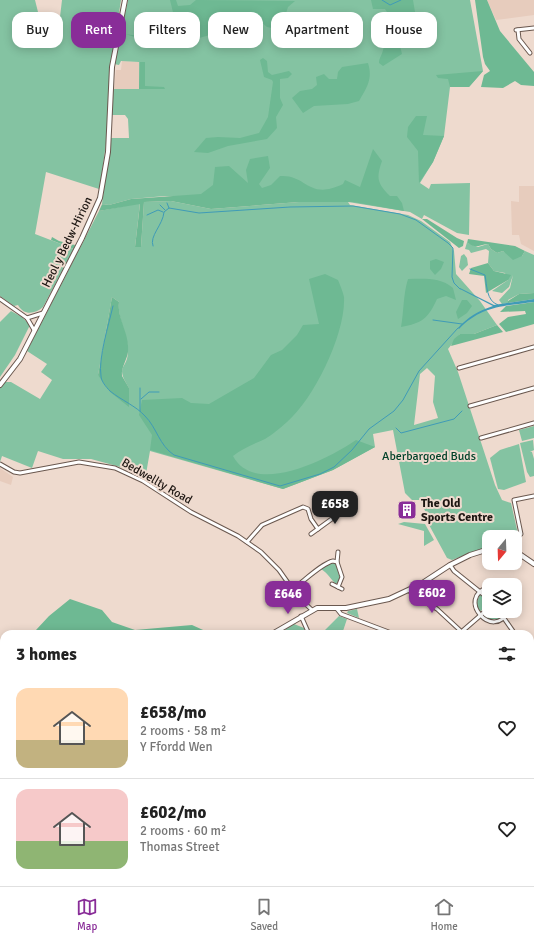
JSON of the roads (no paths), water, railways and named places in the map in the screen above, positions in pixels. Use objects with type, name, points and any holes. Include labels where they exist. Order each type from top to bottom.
[{"type":"street","name":"Heol y Bedw-Hirion","points":[[0,385],[16,365],[82,238],[100,198],[108,152],[112,66],[125,0]]},
{"type":"street","points":[[530,54],[519,38],[517,30],[534,28]]},
{"type":"street","points":[[0,299],[27,318],[34,330]]},
{"type":"street","points":[[27,318],[43,313]]},
{"type":"street","points":[[459,368],[534,347]]},
{"type":"street","points":[[470,406],[534,388]]},
{"type":"street","points":[[481,438],[534,423]]},
{"type":"street","name":"Bedwellty Road","points":[[0,464],[14,472],[20,473],[79,462],[115,468],[142,481],[191,512],[247,542],[270,560],[312,610]]},
{"type":"street","points":[[520,530],[514,500],[534,496]]},
{"type":"street","points":[[311,534],[350,505]]},
{"type":"street","points":[[247,542],[262,525],[303,507],[308,509],[318,529]]},
{"type":"street","points":[[278,630],[317,608],[337,609],[389,599],[409,590],[450,565],[470,555],[482,551]]},
{"type":"street","points":[[338,552],[337,562],[342,577],[338,587]]},
{"type":"street","points":[[522,556],[534,564]]},
{"type":"street","points":[[293,589],[309,578],[323,564],[333,561],[337,562]]},
{"type":"street","points":[[450,565],[454,571],[482,591],[475,600],[475,606],[480,616],[465,630]]},
{"type":"street","points":[[332,584],[342,589]]},
{"type":"street","points":[[409,590],[437,609],[459,630]]},
{"type":"street","points":[[337,609],[341,614],[383,630]]},
{"type":"street","points":[[301,616],[307,630]]},
{"type":"street","points":[[484,618],[490,621],[498,621],[502,618]]},
{"type":"street","points":[[505,618],[512,630]]},
{"type":"water","points":[[460,288],[494,305],[534,299],[534,302],[503,306],[484,311],[467,321],[459,329],[458,328],[478,312],[493,306]]},
{"type":"waterway","points":[[382,0],[390,5],[401,0]]},
{"type":"waterway","points":[[167,203],[169,208]]},
{"type":"waterway","points":[[160,205],[165,210]]},
{"type":"waterway","points":[[153,246],[152,242],[154,234],[164,212],[169,208],[199,213],[290,207],[353,206],[400,214],[416,220],[448,243],[453,248],[452,277],[454,283],[460,289]]},
{"type":"waterway","points":[[147,215],[158,210],[163,212]]},
{"type":"waterway","points":[[470,269],[485,275],[489,296],[491,300],[498,305]]},
{"type":"waterway","points":[[113,306],[102,351],[100,369],[101,378],[108,389],[145,416],[161,441],[174,455],[280,486],[320,474],[334,467],[352,450],[369,429],[394,411],[403,400],[419,371],[458,328]]},
{"type":"waterway","points":[[433,320],[462,324]]},
{"type":"waterway","points":[[140,388],[140,411]]},
{"type":"waterway","points":[[141,399],[149,392],[159,392]]},
{"type":"waterway","points":[[396,428],[401,433],[454,419],[462,411]]},
{"type":"place","name":"The Old Sports Centre","points":[[407,510]]},
{"type":"park label","name":"Aberbargoed Buds","points":[[429,456]]}]
